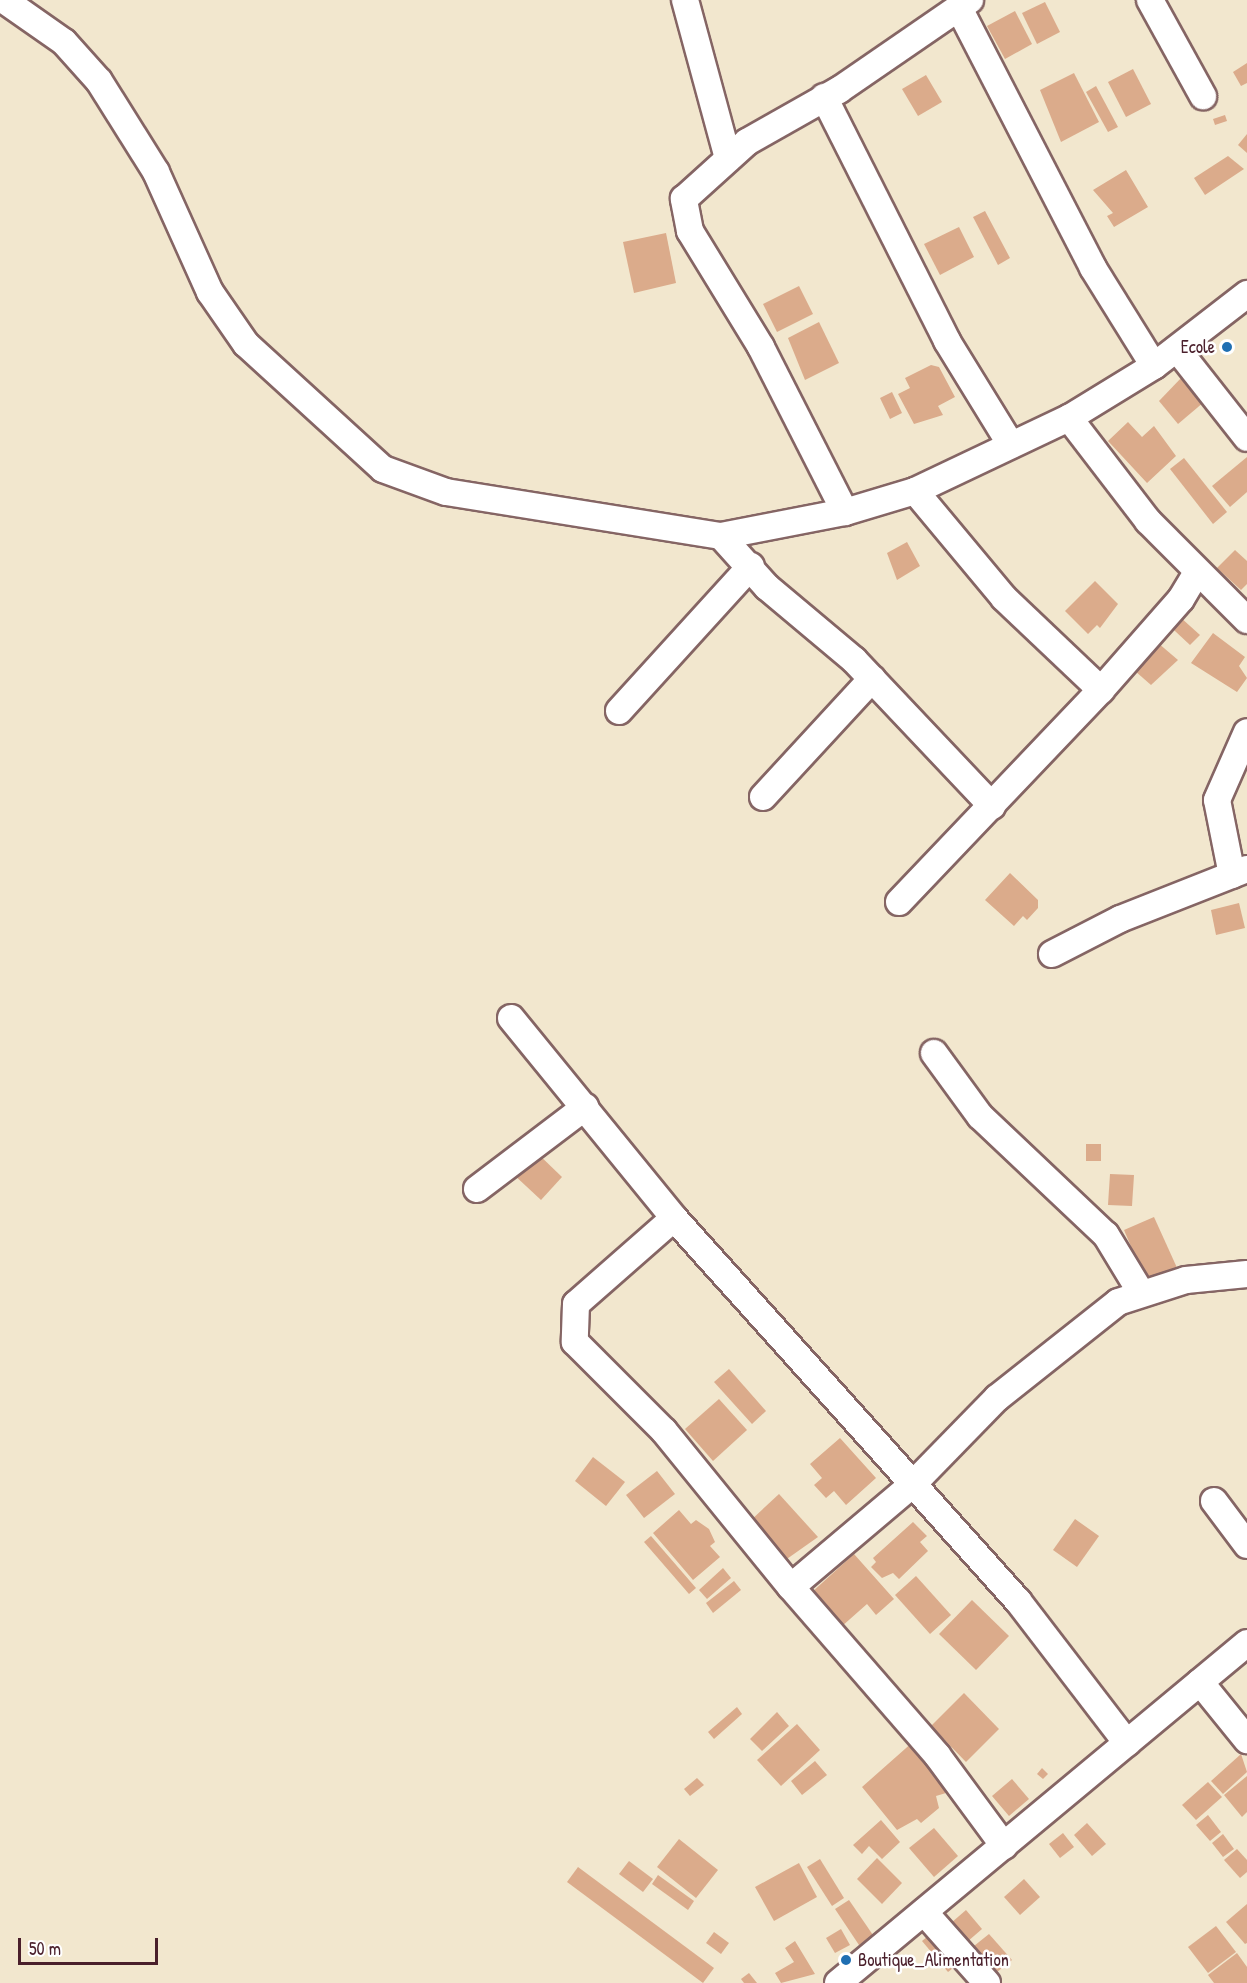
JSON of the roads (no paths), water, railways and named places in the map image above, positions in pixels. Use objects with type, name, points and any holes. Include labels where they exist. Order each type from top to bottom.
[{"type":"street","points":[[4,0],[64,42],[99,81],[156,172],[210,292],[246,344],[375,464],[446,492],[721,536],[844,512],[915,490],[1069,418],[1154,366],[1247,294]]},
{"type":"street","points":[[685,0],[701,75],[728,158]]},
{"type":"street","points":[[1150,0],[1203,96]]},
{"type":"street","points":[[844,512],[761,347],[684,214],[687,191],[728,158],[965,4],[1093,268],[1154,366]]},
{"type":"street","points":[[824,97],[947,341],[1011,445]]},
{"type":"street","points":[[1177,349],[1247,438]]},
{"type":"street","points":[[1069,418],[1120,488],[1197,572],[1247,620]]},
{"type":"street","points":[[915,490],[1004,598],[1101,690]]},
{"type":"street","points":[[721,536],[751,566],[767,587],[872,680],[992,806]]},
{"type":"street","points":[[619,711],[751,566]]},
{"type":"street","points":[[899,902],[1101,690],[1181,599],[1197,572]]},
{"type":"street","points":[[763,797],[872,680]]},
{"type":"street","points":[[1052,954],[1120,919],[1239,872],[1217,800],[1247,732]]},
{"type":"street","points":[[511,1018],[674,1218],[884,1458],[914,1483],[1018,1601],[1127,1743]]},
{"type":"street","points":[[934,1053],[980,1116],[1106,1235],[1140,1291]]},
{"type":"street","points":[[477,1189],[585,1107]]},
{"type":"street","points":[[674,1218],[576,1304],[575,1342],[664,1431],[791,1587],[937,1755],[1004,1846]]},
{"type":"street","points":[[791,1587],[914,1483],[997,1398],[1140,1291],[1247,1274]]},
{"type":"street","points":[[1214,1501],[1247,1545]]},
{"type":"street","points":[[838,1983],[1247,1643]]},
{"type":"street","points":[[1200,1682],[1247,1740]]},
{"type":"street","points":[[924,1912],[987,1983]]},
{"type":"place","name":"Ecole","points":[[1227,347]]},
{"type":"place","name":"Boutique_Alimentation","points":[[846,1960]]}]
